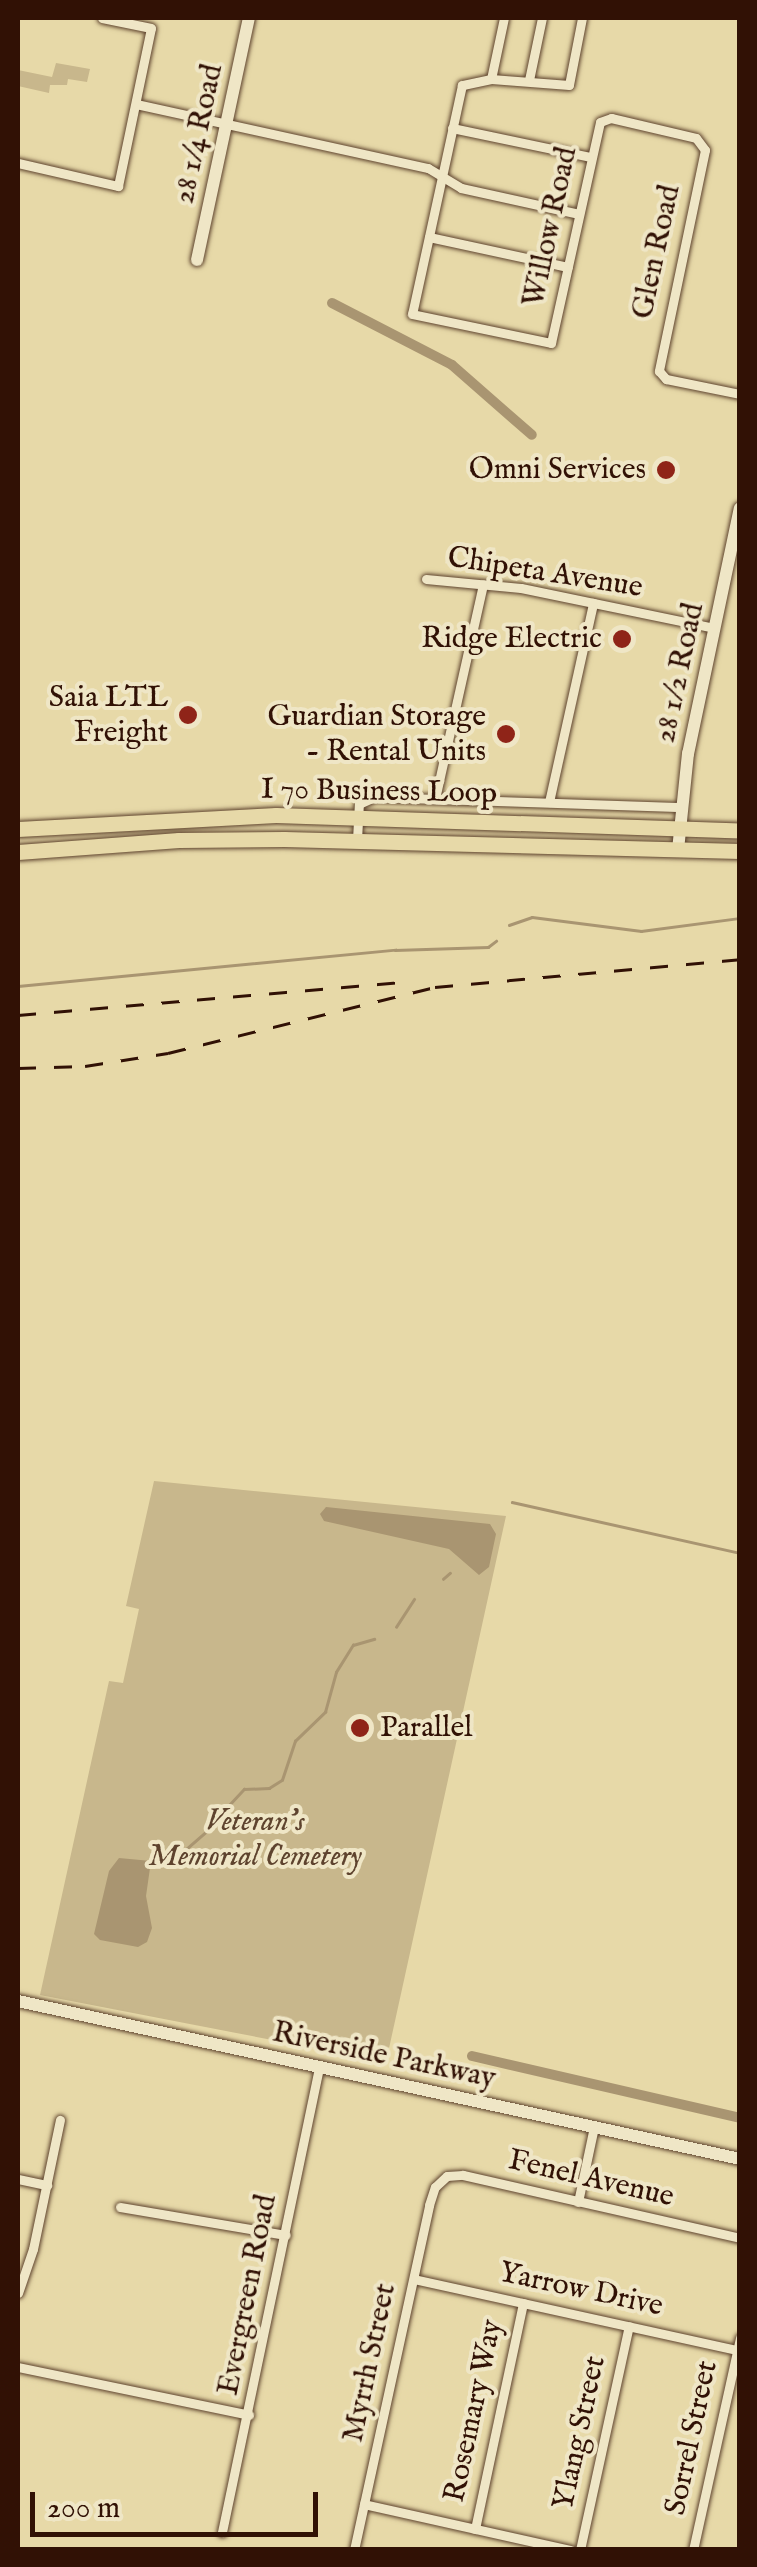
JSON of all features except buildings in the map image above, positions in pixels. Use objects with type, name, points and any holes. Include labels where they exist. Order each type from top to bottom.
[{"type":"main road","name":"28 1/4 Road","points":[[197,260],[249,18]]},
{"type":"main road","name":"28 1/2 Road","points":[[678,850],[680,806],[740,508]]},
{"type":"main road","name":"I 70 Business Loop","points":[[18,829],[198,817],[357,817],[740,830]]},
{"type":"main road","points":[[195,840],[198,817]]},
{"type":"main road","name":"I 70 Business Loop","points":[[18,852],[195,840],[356,840],[740,851]]},
{"type":"main road","name":"Riverside Parkway","points":[[18,2001],[740,2159]]},
{"type":"street","points":[[18,163],[118,186],[151,28],[102,18]]},
{"type":"street","points":[[492,79],[504,18]]},
{"type":"street","points":[[529,80],[542,18]]},
{"type":"street","points":[[568,267],[428,237],[462,85],[492,79],[569,85],[582,18]]},
{"type":"street","points":[[136,104],[442,174],[461,188],[580,214]]},
{"type":"street","name":"Willow Road","points":[[428,237],[412,314],[551,343],[600,122],[610,118],[696,138],[704,144]]},
{"type":"street","points":[[452,128],[591,158]]},
{"type":"street","name":"Glen Road","points":[[704,144],[659,370],[666,379],[740,394]]},
{"type":"street","name":"Chipeta Avenue","points":[[426,580],[483,584],[714,628]]},
{"type":"street","points":[[435,799],[483,584]]},
{"type":"street","points":[[550,802],[593,603]]},
{"type":"street","points":[[356,840],[359,804],[366,798],[680,806]]},
{"type":"street","name":"Evergreen Road","points":[[222,2532],[320,2068]]},
{"type":"street","points":[[18,2293],[33,2250],[60,2120]]},
{"type":"street","points":[[578,2202],[594,2127]]},
{"type":"street","name":"Fenel Avenue","points":[[435,2187],[448,2176],[463,2175],[740,2238]]},
{"type":"street","points":[[18,2179],[46,2185]]},
{"type":"street","name":"Myrrh Street","points":[[354,2550],[435,2187]]},
{"type":"street","points":[[120,2208],[286,2235]]},
{"type":"street","name":"Yarrow Drive","points":[[414,2279],[737,2350]]},
{"type":"street","name":"Rosemary Way","points":[[475,2528],[523,2303]]},
{"type":"street","name":"Ylang Street","points":[[580,2550],[630,2326]]},
{"type":"street","name":"Sorrel Street","points":[[693,2550],[740,2338]]},
{"type":"street","points":[[18,2367],[249,2415]]},
{"type":"street","points":[[364,2504],[570,2550]]},
{"type":"green space","points":[[56,63],[90,69],[87,82],[68,79],[67,85],[50,85],[49,93],[18,86],[18,70],[52,77]]},
{"type":"green space","name":"Veteran's Memorial Cemetery","points":[[154,1481],[506,1516],[386,2062],[40,1995],[109,1681],[123,1683],[139,1609],[126,1606]]},
{"type":"shaded area","points":[[326,1507],[490,1524],[496,1534],[489,1567],[479,1575],[449,1549],[324,1521],[320,1514]]},
{"type":"shaded area","points":[[119,1858],[151,1861],[146,1896],[152,1928],[147,1942],[138,1947],[100,1940],[94,1934],[109,1871]]},
{"type":"waterway","points":[[332,303],[452,365],[532,435]]},
{"type":"waterway","points":[[509,925],[532,917],[641,931],[740,918]]},
{"type":"waterway","points":[[18,986],[395,950],[488,947],[496,941]]},
{"type":"waterway","points":[[512,1502],[740,1553]]},
{"type":"waterway","points":[[443,1579],[450,1573]]},
{"type":"waterway","points":[[396,1627],[414,1599]]},
{"type":"waterway","points":[[229,1805],[244,1789],[269,1788],[282,1780],[295,1741],[325,1712],[336,1672],[353,1645],[374,1639]]},
{"type":"waterway","points":[[177,1857],[206,1832]]},
{"type":"waterway","points":[[472,2056],[740,2118]]},
{"type":"railway","points":[[18,1068],[85,1066],[168,1053],[435,987],[740,959]]},
{"type":"railway","points":[[18,1015],[411,981]]},
{"type":"place","name":"Omni Services","points":[[666,470]]},
{"type":"place","name":"Ridge Electric","points":[[622,639]]},
{"type":"place","name":"Saia LTL Freight","points":[[188,715]]},
{"type":"place","name":"Guardian Storage - Rental Units","points":[[506,734]]},
{"type":"place","name":"Parallel","points":[[360,1728]]}]
